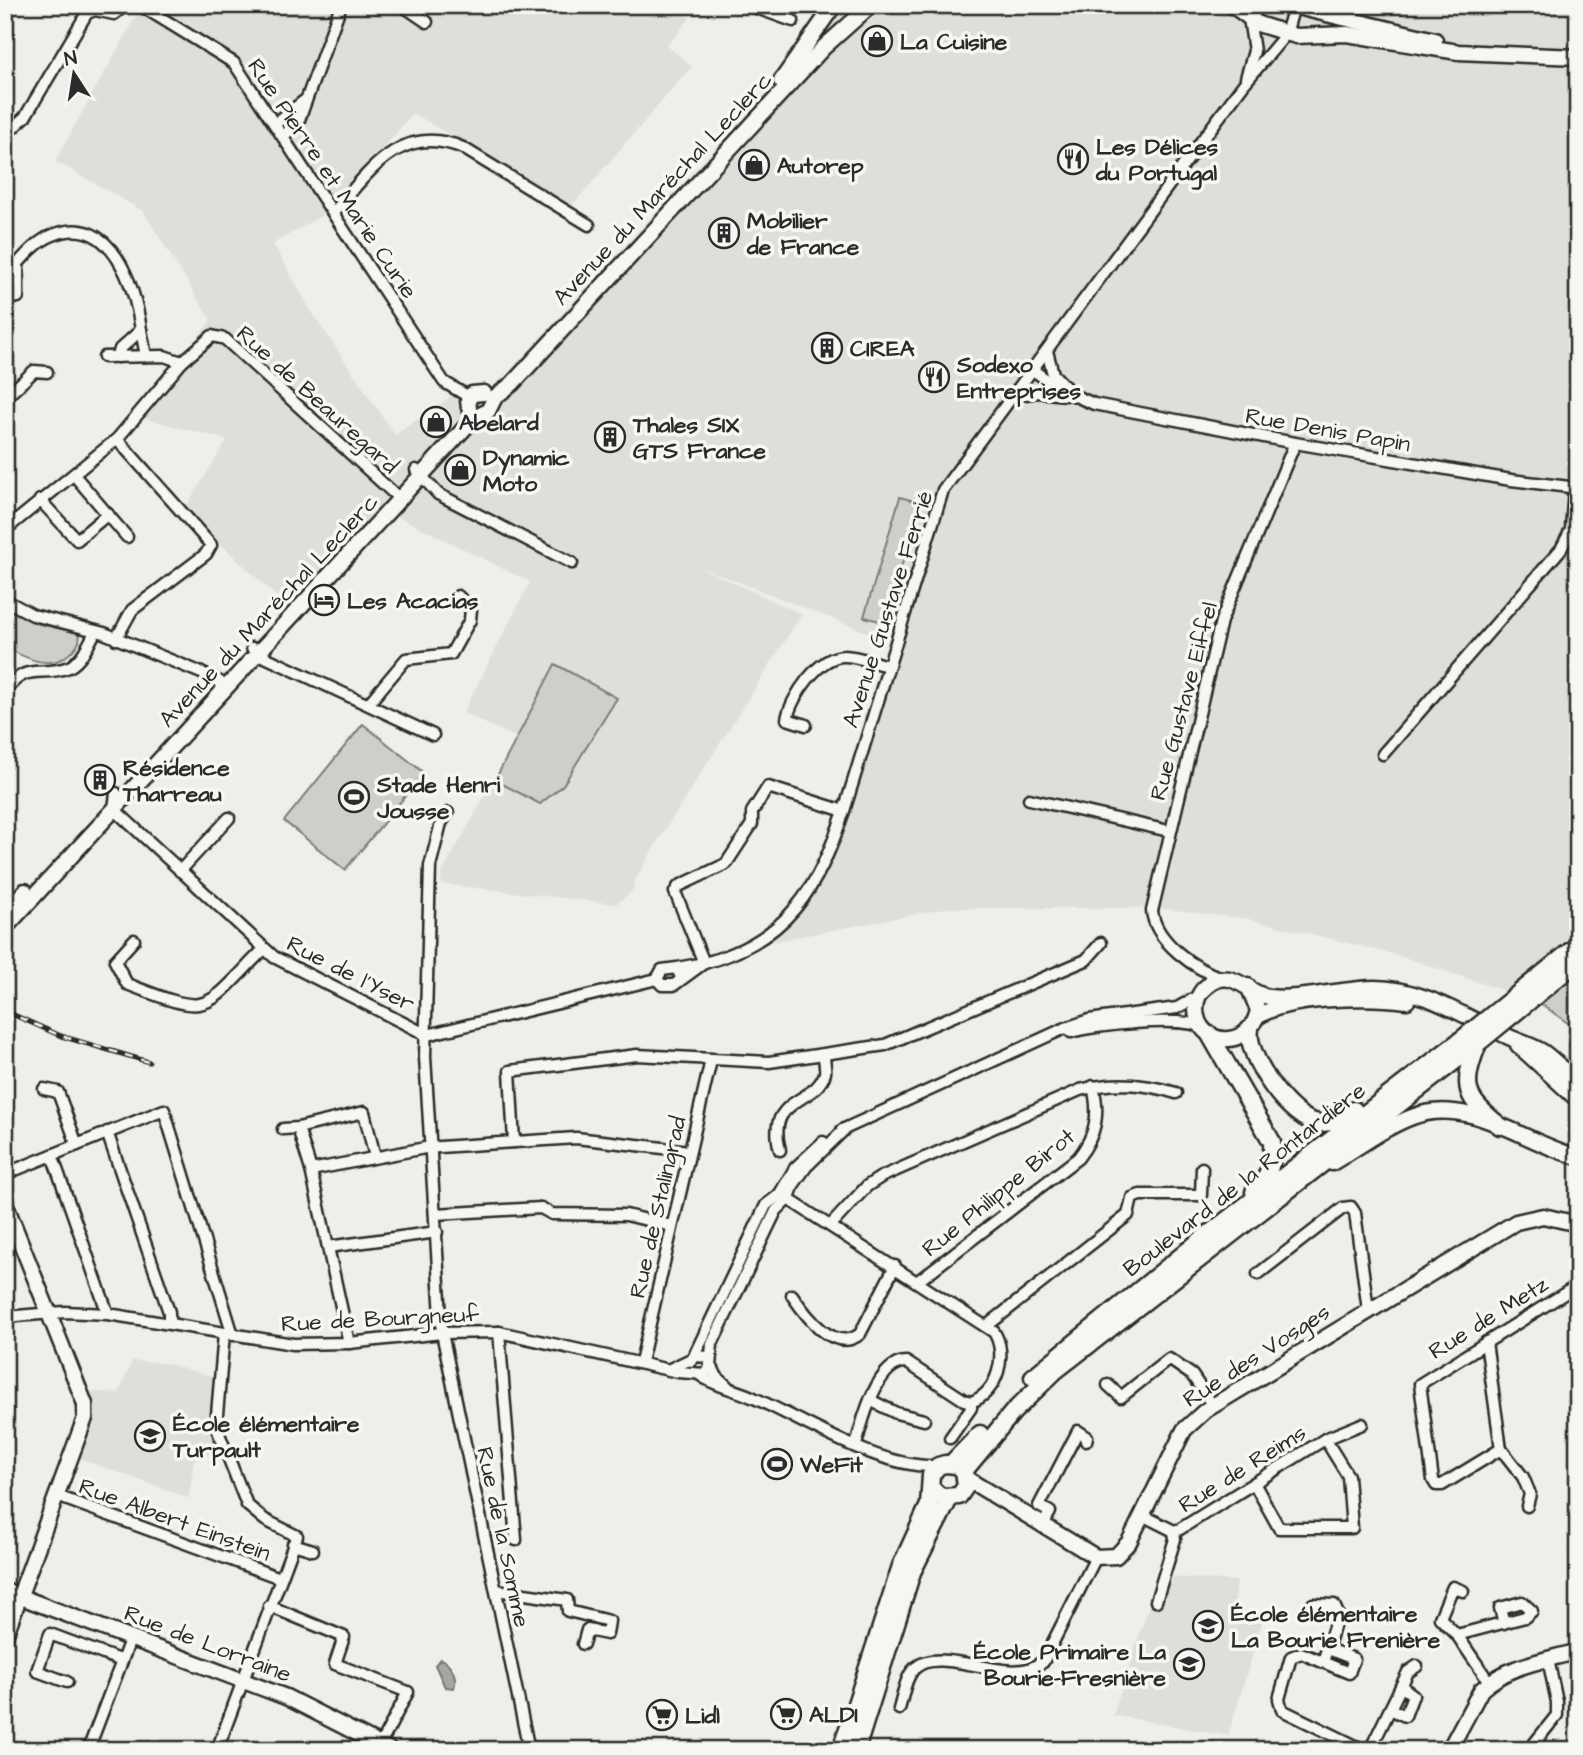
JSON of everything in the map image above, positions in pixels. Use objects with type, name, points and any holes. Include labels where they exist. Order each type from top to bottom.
[{"type":"main road","name":"Avenue du Maréchal Leclerc","points":[[5,928],[255,650],[419,474],[472,407],[488,411],[487,399],[501,382],[788,74],[834,5]]},
{"type":"main road","name":"Avenue du Maréchal Leclerc","points":[[487,399],[823,48],[871,5]]},
{"type":"main road","points":[[1232,5],[1248,19],[1286,34],[1347,34],[1458,52],[1578,57]]},
{"type":"main road","points":[[1288,6],[1487,53]]},
{"type":"main road","points":[[472,407],[478,392],[487,399]]},
{"type":"main road","name":"Avenue du Maréchal Leclerc","points":[[5,913],[116,793],[221,688]]},
{"type":"main road","name":"Boulevard de la Rontardière","points":[[955,1478],[1013,1412],[1055,1371],[1294,1185],[1534,989],[1578,945]]},
{"type":"main road","name":"Boulevard de la Rontardière","points":[[1534,989],[1578,961]]},
{"type":"main road","points":[[1201,1240],[1220,1219],[1258,1188],[1268,1174],[1273,1158],[1266,1128],[1196,1012],[1202,991],[1223,978],[1232,978],[1270,997],[1378,988],[1417,995],[1544,1053],[1578,1085]]},
{"type":"main road","points":[[1248,986],[1257,1001],[1252,1049],[1285,1104],[1302,1118],[1318,1123],[1337,1121],[1410,1072],[1431,1062]]},
{"type":"main road","points":[[1207,1032],[1227,1040],[1236,1038],[1277,1007],[1377,998],[1449,1009]]},
{"type":"main road","points":[[1509,1037],[1578,1100]]},
{"type":"main road","points":[[1472,1040],[1468,1065],[1469,1091],[1482,1112],[1500,1126]]},
{"type":"main road","name":"Boulevard de la Rontardière","points":[[856,1750],[912,1572],[955,1478],[1049,1362],[1431,1062],[1472,1040]]},
{"type":"main road","points":[[1294,1185],[1383,1132],[1428,1112],[1463,1113],[1576,1157]]},
{"type":"main road","points":[[5,1203],[85,1411],[5,1636]]},
{"type":"main road","name":"Rue des Vosges","points":[[1096,1558],[1108,1558],[1123,1550],[1184,1430],[1213,1406],[1516,1222],[1543,1216],[1578,1224]]},
{"type":"main road","points":[[931,1485],[941,1497],[955,1478]]},
{"type":"main road","points":[[931,1485],[955,1478],[983,1491],[1096,1558]]},
{"type":"main road","points":[[841,1750],[901,1566],[929,1505],[931,1485]]},
{"type":"main road","name":"Rue de Lorraine","points":[[5,1591],[286,1697],[384,1748]]},
{"type":"main road","points":[[1449,1750],[1481,1690],[1489,1682],[1506,1672],[1578,1651]]},
{"type":"street","points":[[5,135],[25,117],[87,13],[95,10],[114,14],[126,5]]},
{"type":"street","name":"Rue Pierre et Marie Curie","points":[[140,5],[234,63],[285,135],[444,382],[472,407]]},
{"type":"street","points":[[285,135],[299,120],[341,5]]},
{"type":"street","points":[[402,5],[427,22]]},
{"type":"street","points":[[748,5],[793,21]]},
{"type":"street","points":[[1248,19],[1261,5]]},
{"type":"street","points":[[1269,5],[1288,6],[1286,34]]},
{"type":"street","name":"Avenue Gustave Ferrié","points":[[1243,85],[1254,51],[1248,19]]},
{"type":"street","name":"Avenue Gustave Ferrié","points":[[657,979],[662,970],[679,973],[747,948],[761,940],[803,902],[828,859],[936,504],[943,490],[1243,85],[1286,34]]},
{"type":"street","points":[[276,124],[305,101]]},
{"type":"street","points":[[334,212],[381,158],[396,149],[429,141],[449,142],[589,225]]},
{"type":"street","points":[[5,278],[51,235],[73,231],[95,237],[114,251],[126,271],[136,296],[146,356]]},
{"type":"street","points":[[5,292],[6,299],[18,297],[18,264]]},
{"type":"street","points":[[118,357],[120,349],[141,330]]},
{"type":"street","name":"Rue de Beauregard","points":[[5,530],[117,439],[182,362],[212,337],[225,339],[398,496]]},
{"type":"street","points":[[1047,351],[1053,374],[1073,397]]},
{"type":"street","points":[[104,357],[164,356],[182,362]]},
{"type":"street","name":"Rue Denis Papin","points":[[1033,370],[1073,397]]},
{"type":"street","points":[[5,398],[34,371],[47,372]]},
{"type":"street","name":"Rue Denis Papin","points":[[1013,396],[1037,393],[1073,397],[1094,404],[1295,443],[1576,487]]},
{"type":"street","points":[[116,639],[132,610],[206,554],[211,545],[117,439]]},
{"type":"street","name":"Rue Gustave Eiffel","points":[[1223,978],[1193,962],[1160,934],[1153,922],[1152,911],[1221,621],[1295,443]]},
{"type":"street","points":[[419,474],[438,494],[572,563]]},
{"type":"street","points":[[74,475],[127,537]]},
{"type":"street","points":[[1383,754],[1561,549],[1570,530],[1576,487]]},
{"type":"street","points":[[40,500],[77,540],[108,514]]},
{"type":"street","points":[[369,703],[406,659],[451,654],[470,620],[471,609],[458,596]]},
{"type":"street","points":[[5,600],[33,615],[116,639],[221,688]]},
{"type":"street","points":[[5,691],[21,674],[68,667],[78,660],[96,632]]},
{"type":"street","points":[[255,650],[433,735]]},
{"type":"street","points":[[806,725],[786,719],[791,701],[832,658],[844,656],[888,666]]},
{"type":"street","points":[[704,963],[675,892],[679,886],[726,864],[752,824],[752,812],[768,787],[844,811]]},
{"type":"street","points":[[114,809],[116,793]]},
{"type":"street","points":[[1029,799],[1169,831]]},
{"type":"street","name":"Rue de l’Yser","points":[[114,809],[263,950],[426,1035],[425,1057],[442,1333]]},
{"type":"street","points":[[448,813],[441,823],[430,866],[426,1035],[657,979],[668,986],[674,985],[679,973]]},
{"type":"street","points":[[180,872],[229,818]]},
{"type":"street","points":[[134,940],[115,961],[127,984],[187,1006],[202,1006],[213,1001],[263,950]]},
{"type":"street","points":[[513,1142],[510,1071],[638,1055],[681,1055],[711,1060],[769,1062],[885,1045],[1086,960],[1101,943]]},
{"type":"street","name":"Rue Gustave Eiffel","points":[[1193,962],[1202,991]]},
{"type":"street","points":[[788,1197],[766,1205],[693,1358],[691,1366],[698,1374],[708,1371],[712,1344],[771,1219],[788,1197],[789,1175],[804,1158],[845,1129],[998,1058],[1089,1020],[1177,1007],[1193,1001],[1202,991]]},
{"type":"street","points":[[998,1058],[1095,1027],[1186,1021],[1207,1032]]},
{"type":"street","points":[[780,1150],[776,1136],[780,1116],[817,1086],[825,1073],[824,1056]]},
{"type":"street","name":"Rue de Stalingrad","points":[[641,1363],[711,1060]]},
{"type":"street","points":[[831,1225],[867,1186],[881,1177],[1014,1117],[1093,1086],[1106,1083],[1149,1085],[1176,1093]]},
{"type":"street","name":"Rue Philippe Birot","points":[[918,1280],[1078,1158],[1092,1140],[1097,1101],[1093,1086]]},
{"type":"street","points":[[44,1089],[58,1092],[78,1144]]},
{"type":"street","points":[[5,1174],[163,1110],[229,1334],[216,1426],[247,1505],[265,1520],[313,1550]]},
{"type":"street","points":[[284,1129],[364,1112],[375,1157]]},
{"type":"street","points":[[298,1128],[349,1343]]},
{"type":"street","points":[[107,1132],[169,1312],[169,1322]]},
{"type":"street","points":[[310,1170],[430,1148],[576,1138],[689,1151]]},
{"type":"street","points":[[52,1155],[108,1314]]},
{"type":"street","points":[[988,1325],[1128,1215],[1132,1198],[1139,1195],[1201,1195],[1202,1168]]},
{"type":"street","points":[[788,1197],[988,1325],[1000,1341],[1002,1361],[979,1399],[971,1402],[906,1362],[891,1365],[870,1400],[856,1445]]},
{"type":"street","points":[[1258,1274],[1343,1208],[1351,1207],[1355,1213],[1368,1310]]},
{"type":"street","points":[[435,1214],[541,1208],[552,1214],[626,1215],[672,1226]]},
{"type":"street","points":[[328,1247],[437,1233]]},
{"type":"street","points":[[792,1296],[805,1315],[820,1328],[844,1342],[851,1341],[860,1335],[895,1266]]},
{"type":"street","name":"Rue de Metz","points":[[1501,1449],[1442,1485],[1436,1485],[1433,1480],[1420,1384],[1578,1285]]},
{"type":"street","name":"Rue de Bourgneuf","points":[[5,1317],[49,1313],[108,1314],[169,1322],[293,1345],[349,1343],[442,1333],[499,1332],[698,1374],[714,1384],[729,1388],[834,1439],[955,1478]]},
{"type":"street","points":[[499,1332],[516,1540]]},
{"type":"street","name":"Rue de la Somme","points":[[442,1333],[529,1750]]},
{"type":"street","points":[[1486,1342],[1501,1449],[1523,1477],[1530,1494],[1527,1506]]},
{"type":"street","points":[[669,1369],[703,1355],[710,1363]]},
{"type":"street","points":[[1108,1385],[1121,1397],[1169,1359],[1192,1375],[1213,1406]]},
{"type":"street","name":"Rue de Bourgneuf","points":[[710,1363],[717,1377],[729,1388]]},
{"type":"street","points":[[1578,1388],[1575,1400],[1578,1404]]},
{"type":"street","points":[[870,1400],[896,1413],[924,1420]]},
{"type":"street","points":[[950,1438],[971,1408],[971,1402]]},
{"type":"street","name":"Rue de Reims","points":[[1142,1515],[1174,1531],[1325,1439],[1362,1424]]},
{"type":"street","points":[[1042,1527],[1050,1512],[1040,1506],[1078,1431],[1087,1437],[1086,1441]]},
{"type":"street","points":[[1254,1483],[1279,1528],[1352,1528],[1348,1476],[1325,1439]]},
{"type":"street","name":"Rue de Bourgneuf","points":[[910,1463],[931,1485]]},
{"type":"street","name":"Rue Albert Einstein","points":[[57,1496],[280,1578]]},
{"type":"street","points":[[1156,1601],[1175,1539],[1174,1531]]},
{"type":"street","points":[[217,1750],[295,1540]]},
{"type":"street","points":[[899,1709],[910,1674],[916,1666],[933,1660],[1009,1670],[1027,1670],[1043,1662],[1096,1558]]},
{"type":"street","points":[[1463,1591],[1453,1587],[1440,1618],[1457,1635],[1489,1682]]},
{"type":"street","points":[[496,1590],[567,1600],[568,1611],[609,1621],[607,1634],[587,1630],[583,1644]]},
{"type":"street","points":[[1314,1604],[1334,1605],[1338,1614],[1323,1662]]},
{"type":"street","points":[[269,1606],[344,1637],[335,1664],[408,1692],[384,1748]]},
{"type":"street","points":[[1457,1635],[1504,1623]]},
{"type":"street","points":[[67,1682],[37,1671],[50,1634],[122,1661]]},
{"type":"street","points":[[88,1750],[131,1637]]},
{"type":"street","points":[[1328,1649],[1354,1659],[1349,1673],[1301,1653],[1291,1657],[1279,1699],[1282,1710],[1364,1750]]},
{"type":"street","points":[[1529,1750],[1556,1715],[1557,1702],[1548,1659]]},
{"type":"street","points":[[1370,1750],[1408,1672],[1417,1665]]},
{"type":"street","points":[[1390,1709],[1405,1716],[1413,1695],[1401,1686]]},
{"type":"shaded area","points":[[135,5],[674,5],[690,18],[667,46],[692,66],[570,208],[413,113],[331,210],[273,244],[311,311],[395,435],[456,393],[479,404],[848,5],[1578,5],[1578,973],[1538,1002],[1397,955],[1248,919],[1158,908],[948,908],[765,943],[799,913],[818,890],[831,864],[892,642],[695,565],[802,614],[658,841],[636,878],[632,891],[616,904],[441,884],[442,873],[517,738],[463,713],[530,582],[389,512],[298,616],[184,510],[227,440],[136,416],[211,320],[143,211],[55,161],[140,9]]},
{"type":"shaded area","points":[[900,497],[921,503],[884,622],[864,617]]},
{"type":"shaded area","points":[[5,605],[35,623],[80,633],[79,642],[71,652],[54,662],[25,657],[5,647]]},
{"type":"shaded area","points":[[555,664],[617,698],[563,785],[540,804],[495,780]]},
{"type":"shaded area","name":"Stade Henri Jousse","points":[[363,724],[424,773],[345,870],[284,821]]},
{"type":"shaded area","points":[[1578,973],[1578,1030],[1538,1002]]},
{"type":"shaded area","name":"École élémentaire Turpault","points":[[132,1361],[165,1363],[213,1377],[209,1422],[219,1450],[194,1460],[189,1498],[78,1458],[93,1413],[86,1391],[119,1393]]},
{"type":"shaded area","name":"École Primaire La Bourie-Fresnière","points":[[1172,1577],[1237,1581],[1234,1608],[1265,1613],[1228,1736],[1113,1715],[1151,1599],[1164,1603]]},
{"type":"shaded area","points":[[440,1659],[453,1670],[454,1688],[445,1687],[435,1665]]},
{"type":"railway","points":[[5,1011],[61,1036],[149,1062]]},
{"type":"place","name":"La Cuisine","points":[[877,41]]},
{"type":"place","name":"Les Délices du Portugal","points":[[1073,159]]},
{"type":"place","name":"Autorep","points":[[754,165]]},
{"type":"place","name":"Mobilier de France","points":[[724,233]]},
{"type":"place","name":"CIREA","points":[[827,348]]},
{"type":"place","name":"Sodexo Entreprises","points":[[934,377]]},
{"type":"place","name":"Abelard","points":[[436,422]]},
{"type":"place","name":"Thales SIX GTS France","points":[[610,437]]},
{"type":"place","name":"Dynamic Moto","points":[[460,470]]},
{"type":"place","name":"Les Acacias","points":[[324,600]]},
{"type":"place","name":"Résidence Tharreau","points":[[100,780]]},
{"type":"place","name":"Stade Henri Jousse","points":[[354,797]]},
{"type":"place","name":"École élémentaire Turpault","points":[[150,1436]]},
{"type":"place","name":"WeFit","points":[[777,1464]]},
{"type":"place","name":"École élémentaire La Bourie Frenière","points":[[1208,1626]]},
{"type":"place","name":"École Primaire La Bourie-Fresnière","points":[[1189,1664]]},
{"type":"place","name":"ALDI","points":[[786,1714]]},
{"type":"place","name":"Lidl","points":[[662,1715]]}]
